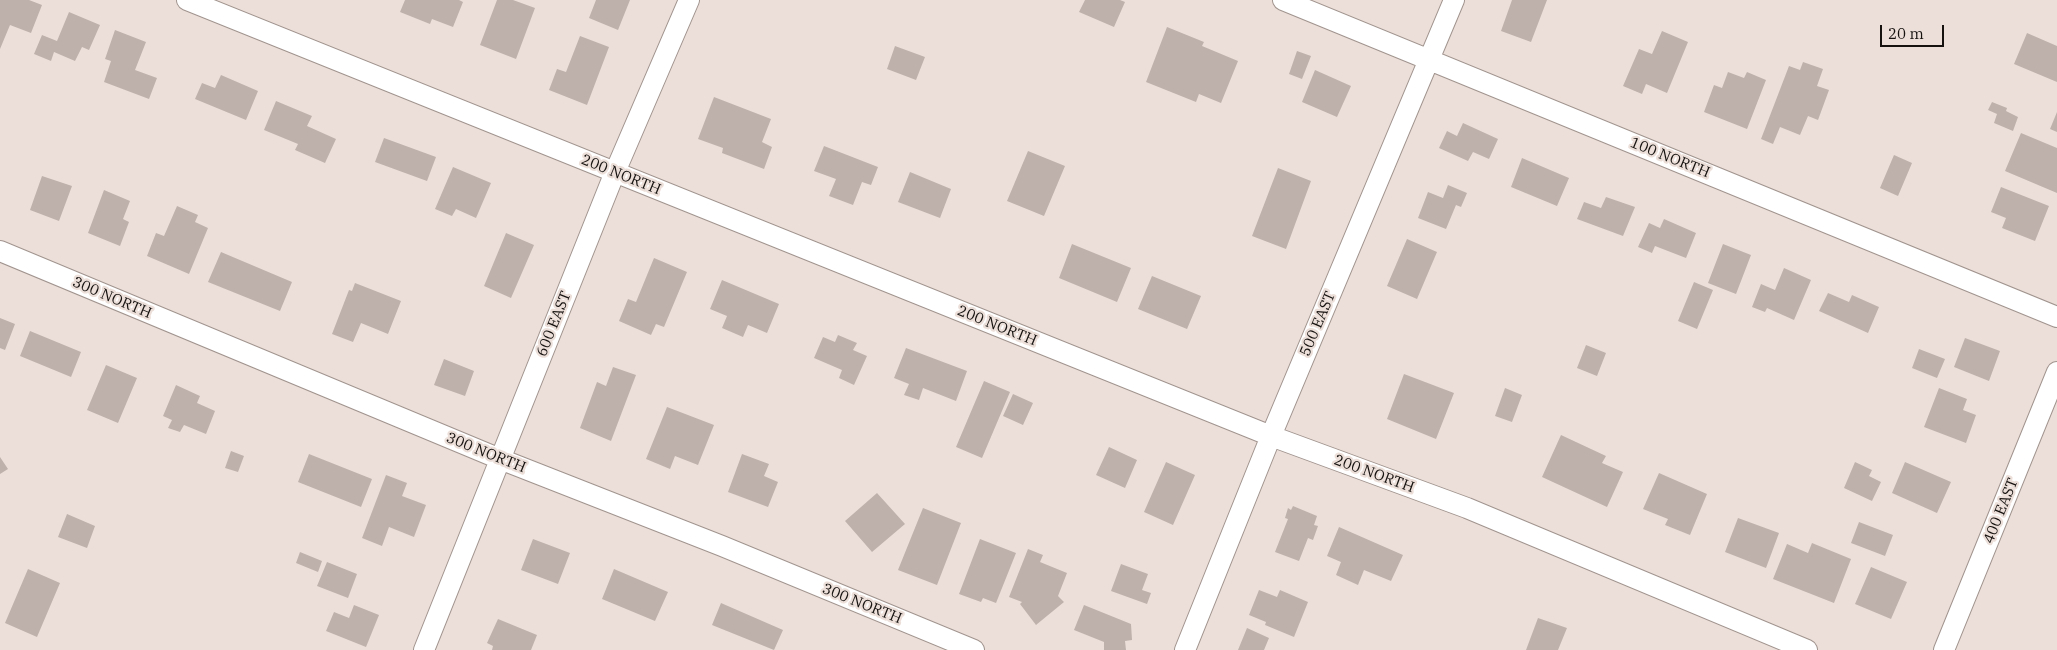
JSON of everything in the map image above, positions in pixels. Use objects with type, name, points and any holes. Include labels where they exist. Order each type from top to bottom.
[{"type":"street","name":"200 NORTH","points":[[187,0],[1271,436],[1466,508],[1808,650]]},
{"type":"street","name":"600 EAST","points":[[424,650],[615,172],[689,0]]},
{"type":"street","name":"100 NORTH","points":[[1283,0],[2057,317]]},
{"type":"street","name":"500 EAST","points":[[1185,650],[1271,436],[1454,0]]},
{"type":"street","name":"300 NORTH","points":[[0,251],[500,459],[722,546],[974,650]]},
{"type":"street","name":"400 EAST","points":[[1944,650],[2057,372]]},
{"type":"building","points":[[0,0],[29,0],[42,5],[31,33],[10,25],[0,49]]},
{"type":"building","points":[[405,0],[459,0],[463,2],[453,27],[432,19],[430,24],[400,12]]},
{"type":"building","points":[[497,0],[513,0],[535,8],[516,59],[480,45]]},
{"type":"building","points":[[596,0],[630,0],[618,30],[589,18]]},
{"type":"building","points":[[1085,0],[1120,0],[1125,2],[1114,27],[1079,12]]},
{"type":"building","points":[[1512,0],[1547,0],[1531,42],[1501,31]]},
{"type":"building","points":[[69,12],[100,25],[89,50],[82,47],[75,61],[54,52],[51,61],[34,54],[42,35],[57,41]]},
{"type":"building","points":[[1167,27],[1204,42],[1202,46],[1238,61],[1221,103],[1199,94],[1196,102],[1146,82]]},
{"type":"building","points":[[115,30],[146,42],[135,70],[157,78],[149,99],[104,82],[111,61],[105,59]]},
{"type":"building","points":[[1662,31],[1688,42],[1667,93],[1646,84],[1642,94],[1623,86],[1639,49],[1652,54]]},
{"type":"building","points":[[2027,33],[2057,46],[2057,82],[2014,64]]},
{"type":"building","points":[[580,36],[609,47],[587,105],[549,90],[557,69],[566,72]]},
{"type":"building","points":[[895,46],[925,57],[916,80],[887,69]]},
{"type":"building","points":[[1297,51],[1311,56],[1302,79],[1289,74]]},
{"type":"building","points":[[1803,62],[1823,69],[1817,86],[1829,90],[1818,120],[1808,116],[1800,135],[1780,127],[1773,144],[1761,139],[1789,66],[1800,70]]},
{"type":"building","points":[[1315,70],[1351,86],[1337,117],[1302,102]]},
{"type":"building","points":[[1728,72],[1744,78],[1747,72],[1766,80],[1747,129],[1704,112],[1714,85],[1722,88]]},
{"type":"building","points":[[221,75],[258,91],[246,120],[195,99],[202,83],[215,88]]},
{"type":"building","points":[[714,97],[771,119],[762,142],[772,147],[764,169],[722,153],[723,148],[698,139]]},
{"type":"building","points":[[276,101],[312,116],[307,126],[336,139],[325,163],[295,150],[298,144],[264,130]]},
{"type":"building","points":[[1992,102],[2007,108],[2006,111],[2018,117],[2013,131],[1994,123],[1997,114],[1988,110]]},
{"type":"building","points":[[2057,112],[2057,132],[2050,129]]},
{"type":"building","points":[[1463,123],[1498,139],[1489,159],[1473,152],[1468,161],[1439,148],[1447,131],[1457,136]]},
{"type":"building","points":[[2021,133],[2057,148],[2057,193],[2005,171]]},
{"type":"building","points":[[384,138],[436,157],[427,181],[375,162]]},
{"type":"building","points":[[824,146],[878,167],[871,185],[862,182],[853,205],[829,196],[836,179],[814,171]]},
{"type":"building","points":[[1028,151],[1065,166],[1044,216],[1007,201]]},
{"type":"building","points":[[1894,155],[1912,163],[1898,196],[1880,188]]},
{"type":"building","points":[[1522,158],[1569,178],[1557,206],[1511,187]]},
{"type":"building","points":[[453,167],[491,183],[476,218],[456,209],[452,216],[435,209]]},
{"type":"building","points":[[1278,168],[1311,181],[1286,249],[1252,236]]},
{"type":"building","points":[[910,172],[951,189],[940,218],[898,202]]},
{"type":"building","points":[[42,176],[72,186],[59,221],[30,210]]},
{"type":"building","points":[[1448,185],[1467,193],[1461,207],[1456,205],[1446,229],[1418,218],[1428,192],[1443,198]]},
{"type":"building","points":[[2001,187],[2049,206],[2035,241],[2002,228],[2006,218],[1991,212]]},
{"type":"building","points":[[104,190],[130,201],[123,219],[129,222],[120,246],[88,233]]},
{"type":"building","points":[[1606,197],[1635,207],[1623,236],[1577,219],[1584,202],[1601,208]]},
{"type":"building","points":[[177,206],[198,215],[195,222],[208,228],[189,274],[147,256],[156,233],[164,236]]},
{"type":"building","points":[[1664,219],[1696,233],[1686,258],[1655,246],[1652,253],[1638,247],[1649,223],[1660,228]]},
{"type":"building","points":[[506,233],[534,245],[511,298],[484,286]]},
{"type":"building","points":[[1407,239],[1437,252],[1417,299],[1387,286]]},
{"type":"building","points":[[1072,244],[1131,268],[1117,302],[1059,278]]},
{"type":"building","points":[[1723,244],[1751,255],[1736,294],[1708,283]]},
{"type":"building","points":[[221,252],[292,282],[280,311],[208,282]]},
{"type":"building","points":[[654,258],[687,272],[664,327],[656,324],[651,335],[619,321],[628,299],[636,302]]},
{"type":"building","points":[[1784,268],[1811,280],[1794,320],[1767,308],[1765,312],[1752,307],[1761,284],[1775,290]]},
{"type":"building","points":[[1152,276],[1201,296],[1187,329],[1138,309]]},
{"type":"building","points":[[722,280],[779,304],[767,333],[748,325],[743,337],[722,328],[727,316],[710,309]]},
{"type":"building","points":[[1694,282],[1713,290],[1697,329],[1678,321]]},
{"type":"building","points":[[355,283],[401,301],[388,334],[361,323],[353,342],[332,334],[349,290],[352,291]]},
{"type":"building","points":[[1828,293],[1849,302],[1852,295],[1879,307],[1868,333],[1819,311]]},
{"type":"building","points":[[0,318],[15,324],[5,350],[0,348]]},
{"type":"building","points":[[30,331],[81,352],[71,377],[20,356]]},
{"type":"building","points":[[838,335],[857,343],[853,350],[867,356],[854,385],[839,378],[842,370],[814,358],[823,337],[835,342]]},
{"type":"building","points":[[1965,338],[2000,351],[1989,381],[1954,367]]},
{"type":"building","points":[[1586,345],[1606,353],[1597,376],[1577,368]]},
{"type":"building","points":[[906,348],[967,371],[956,401],[923,388],[919,400],[904,395],[909,384],[894,378]]},
{"type":"building","points":[[1919,349],[1945,359],[1937,378],[1912,368]]},
{"type":"building","points":[[444,359],[474,371],[465,396],[434,385]]},
{"type":"building","points":[[106,365],[137,378],[118,423],[87,410]]},
{"type":"building","points":[[613,367],[636,375],[611,441],[580,428],[597,382],[606,386]]},
{"type":"building","points":[[1404,374],[1454,393],[1436,439],[1387,419]]},
{"type":"building","points":[[984,381],[1010,392],[982,458],[956,447]]},
{"type":"building","points":[[176,385],[200,396],[197,403],[215,411],[206,434],[184,425],[180,432],[168,428],[172,420],[163,416]]},
{"type":"building","points":[[1505,388],[1522,395],[1512,422],[1495,416]]},
{"type":"building","points":[[1939,388],[1967,399],[1963,410],[1976,415],[1966,443],[1924,427]]},
{"type":"building","points":[[1013,394],[1033,403],[1023,425],[1003,416]]},
{"type":"building","points":[[667,407],[714,425],[698,465],[675,456],[670,469],[646,459]]},
{"type":"building","points":[[1561,435],[1606,456],[1602,463],[1623,472],[1607,507],[1542,477]]},
{"type":"building","points":[[1109,447],[1137,460],[1125,488],[1096,475]]},
{"type":"building","points":[[231,451],[244,456],[238,472],[225,468]]},
{"type":"building","points":[[309,454],[372,479],[361,507],[298,482]]},
{"type":"building","points":[[742,454],[769,464],[764,476],[778,482],[768,507],[728,492]]},
{"type":"building","points":[[0,457],[8,469],[0,474]]},
{"type":"building","points":[[1166,462],[1195,475],[1173,525],[1144,512]]},
{"type":"building","points":[[1855,462],[1872,470],[1869,476],[1881,482],[1872,501],[1844,488]]},
{"type":"building","points":[[1905,462],[1951,482],[1937,513],[1892,493]]},
{"type":"building","points":[[1659,473],[1707,494],[1690,535],[1665,525],[1668,519],[1643,509]]},
{"type":"building","points":[[386,475],[407,483],[402,496],[426,505],[414,537],[389,527],[382,546],[362,538]]},
{"type":"building","points":[[877,493],[905,524],[872,552],[845,521]]},
{"type":"building","points":[[1293,506],[1317,516],[1314,525],[1318,526],[1313,540],[1308,538],[1299,561],[1275,552],[1288,519],[1285,518],[1288,508],[1291,510]]},
{"type":"building","points":[[923,508],[961,523],[937,585],[898,570]]},
{"type":"building","points":[[67,514],[95,526],[87,548],[58,537]]},
{"type":"building","points":[[1738,518],[1779,533],[1766,568],[1725,552]]},
{"type":"building","points":[[1859,522],[1893,535],[1885,556],[1851,543]]},
{"type":"building","points":[[1339,527],[1403,555],[1391,581],[1364,570],[1358,585],[1336,575],[1341,562],[1327,556]]},
{"type":"building","points":[[533,539],[570,553],[558,584],[521,570]]},
{"type":"building","points":[[980,539],[1016,553],[996,603],[983,598],[981,602],[959,594]]},
{"type":"building","points":[[1812,543],[1851,559],[1834,603],[1773,579],[1787,544],[1808,553]]},
{"type":"building","points":[[1028,549],[1043,555],[1040,562],[1067,573],[1058,596],[1064,602],[1036,625],[1020,604],[1022,602],[1009,597]]},
{"type":"building","points":[[300,552],[322,561],[318,572],[296,563]]},
{"type":"building","points":[[327,562],[357,574],[348,598],[317,586]]},
{"type":"building","points":[[1121,564],[1148,574],[1142,590],[1151,593],[1147,604],[1111,591]]},
{"type":"building","points":[[1871,567],[1907,582],[1891,619],[1855,604]]},
{"type":"building","points":[[28,569],[60,583],[37,637],[5,623]]},
{"type":"building","points":[[614,569],[668,592],[655,621],[602,599]]},
{"type":"building","points":[[1259,590],[1277,597],[1280,590],[1308,602],[1294,637],[1265,625],[1266,622],[1249,615]]},
{"type":"building","points":[[721,603],[783,630],[774,650],[712,625]]},
{"type":"building","points":[[354,605],[379,615],[366,647],[326,631],[334,612],[349,618]]},
{"type":"building","points":[[1084,605],[1131,624],[1132,640],[1125,641],[1126,650],[1104,650],[1104,642],[1074,630]]},
{"type":"building","points":[[1538,618],[1567,628],[1558,650],[1526,650]]},
{"type":"building","points":[[498,619],[537,635],[531,650],[492,650],[493,646],[487,643]]},
{"type":"building","points":[[1247,628],[1269,638],[1264,650],[1238,650]]}]
